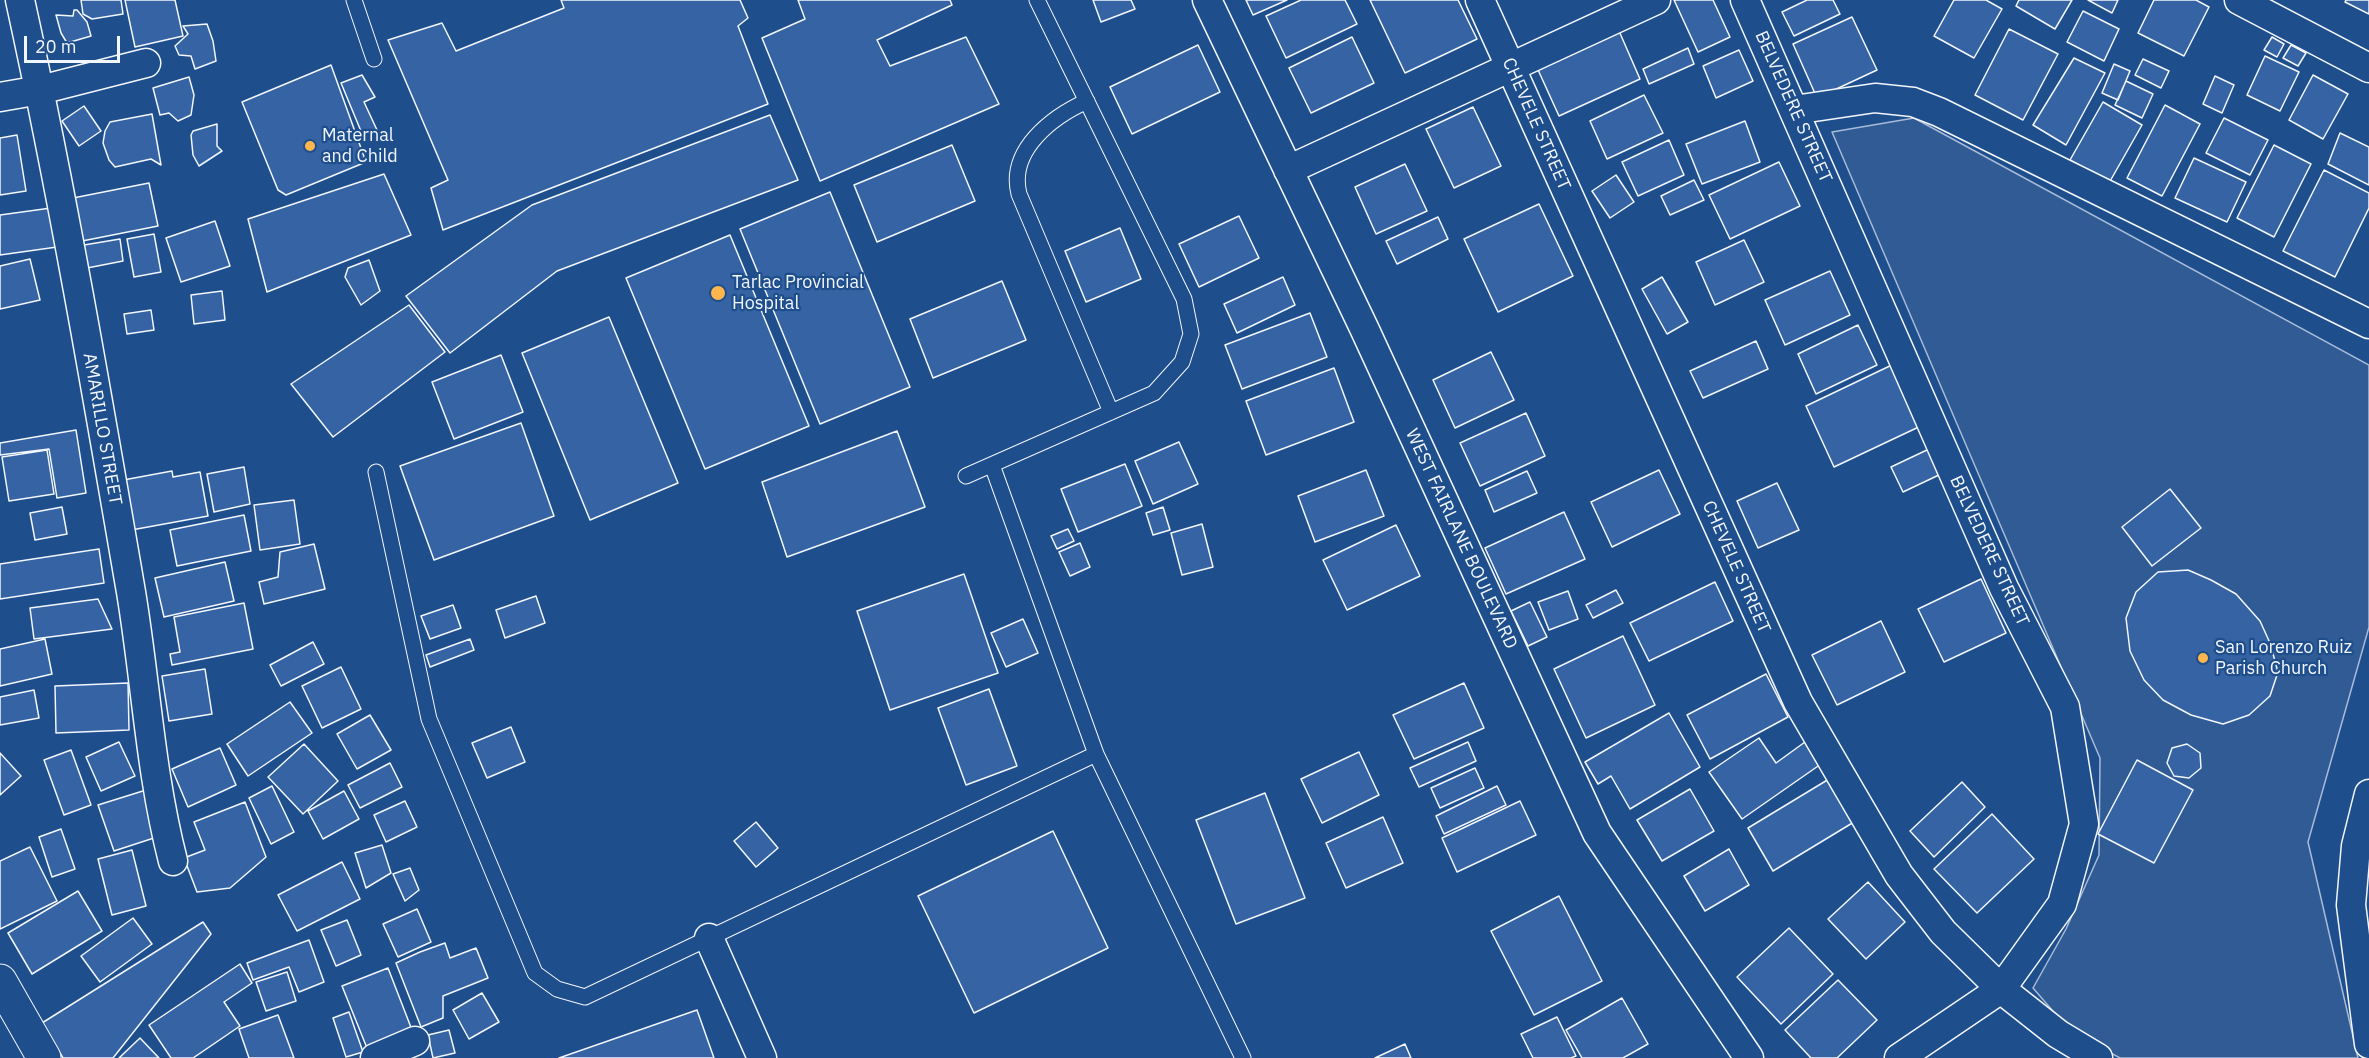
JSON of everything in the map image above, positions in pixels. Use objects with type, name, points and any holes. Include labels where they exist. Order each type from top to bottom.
[{"type":"street","name":"AMARILLO STREET","points":[[20,0],[40,90],[132,595],[160,811],[173,861]]},
{"type":"street","name":"WEST FAIRLANE BOULEVARD","points":[[1208,0],[1597,833],[1749,1058]]},
{"type":"street","name":"CHEVELE STREET","points":[[1480,0],[1798,702],[1899,875],[1943,932],[2001,989],[2058,1034],[2098,1058]]},
{"type":"street","points":[[1288,170],[1656,0]]},
{"type":"street","name":"BELVEDERE STREET","points":[[1745,0],[2004,588],[2065,707],[2084,824],[2062,904],[2001,989],[1899,1058]]},
{"type":"street","points":[[2239,0],[2369,68]]},
{"type":"street","points":[[0,98],[146,63]]},
{"type":"street","points":[[1794,110],[1875,98],[1913,102],[1939,111],[2369,324]]},
{"type":"street","points":[[2369,794],[2356,846],[2351,904],[2369,1044]]},
{"type":"street","points":[[710,938],[762,1058]]},
{"type":"street","points":[[0,981],[34,1054]]},
{"type":"street","points":[[375,1058],[415,1041]]},
{"type":"lane","points":[[354,0],[374,59]]},
{"type":"lane","points":[[966,476],[1154,393],[1182,362],[1191,334],[1184,299],[1037,0]]},
{"type":"lane","points":[[1086,101],[1052,121],[1033,140],[1022,158],[1016,180],[1023,205],[1111,412]]},
{"type":"lane","points":[[992,465],[1096,754],[1243,1058]]},
{"type":"lane","points":[[376,472],[429,719],[535,973],[557,989],[585,997],[1096,754]]},
{"type":"shaded area","points":[[1914,118],[2369,365],[2369,627],[2308,842],[2358,1058],[2120,1058],[2071,1032],[2033,988],[2066,929],[2099,855],[2100,758],[1832,132]]},
{"type":"building","points":[[81,0],[121,0],[123,14],[92,19],[83,14]]},
{"type":"building","points":[[125,0],[175,0],[183,36],[135,47]]},
{"type":"building","points":[[561,0],[740,0],[748,18],[738,26],[768,104],[443,230],[431,188],[448,180],[388,40],[442,23],[456,51],[564,8]]},
{"type":"building","points":[[798,0],[950,0],[952,5],[877,40],[890,66],[966,37],[999,104],[820,181],[762,38],[805,19]]},
{"type":"building","points":[[1093,0],[1131,0],[1135,9],[1101,22]]},
{"type":"building","points":[[1246,0],[1287,0],[1253,15]]},
{"type":"building","points":[[1301,0],[1345,0],[1357,24],[1286,58],[1266,16]]},
{"type":"building","points":[[1370,0],[1458,0],[1477,39],[1405,73]]},
{"type":"building","points":[[1674,0],[1713,0],[1730,37],[1698,52]]},
{"type":"building","points":[[1807,0],[1833,0],[1840,14],[1794,36],[1782,12]]},
{"type":"building","points":[[1954,0],[1986,0],[2002,9],[1974,58],[1934,36]]},
{"type":"building","points":[[2019,0],[2072,0],[2055,29],[2016,6]]},
{"type":"building","points":[[2088,0],[2118,0],[2112,13]]},
{"type":"building","points":[[2154,0],[2196,0],[2209,7],[2184,56],[2138,33]]},
{"type":"building","points":[[2346,0],[2369,0],[2369,14],[2345,2]]},
{"type":"building","points":[[74,10],[77,10],[87,22],[91,36],[67,43],[61,33],[56,15],[73,16]]},
{"type":"building","points":[[2083,11],[2119,29],[2104,61],[2067,42]]},
{"type":"building","points":[[1852,17],[1877,70],[1817,98],[1793,44]]},
{"type":"building","points":[[207,24],[213,41],[216,61],[195,69],[191,56],[179,55],[175,46],[188,34],[183,26]]},
{"type":"building","points":[[1616,24],[1640,79],[1559,116],[1534,61]]},
{"type":"building","points":[[2009,29],[2058,54],[2023,120],[1975,95]]},
{"type":"building","points":[[1352,37],[1374,83],[1311,113],[1289,68]]},
{"type":"building","points":[[2272,37],[2284,44],[2277,57],[2264,50]]},
{"type":"building","points":[[1198,45],[1220,92],[1132,134],[1110,87]]},
{"type":"building","points":[[2291,45],[2306,53],[2298,66],[2283,58]]},
{"type":"building","points":[[1688,48],[1694,64],[1649,84],[1643,69]]},
{"type":"building","points":[[1739,50],[1753,81],[1716,98],[1703,66]]},
{"type":"building","points":[[2265,56],[2299,72],[2280,111],[2247,95]]},
{"type":"building","points":[[2074,58],[2105,73],[2066,145],[2033,125]]},
{"type":"building","points":[[2143,59],[2169,71],[2161,88],[2135,75]]},
{"type":"building","points":[[2114,64],[2130,71],[2118,100],[2102,93]]},
{"type":"building","name":"Maternal and Child","points":[[331,65],[366,162],[286,195],[278,190],[242,102]]},
{"type":"building","points":[[362,75],[375,97],[364,102],[377,130],[369,130],[363,136],[341,83]]},
{"type":"building","points":[[2313,75],[2348,94],[2323,139],[2289,120]]},
{"type":"building","points":[[2215,76],[2234,85],[2222,113],[2203,104]]},
{"type":"building","points":[[189,77],[194,95],[191,115],[178,121],[169,113],[160,115],[153,88]]},
{"type":"building","points":[[2126,81],[2153,94],[2142,118],[2115,105]]},
{"type":"building","points":[[1644,95],[1663,133],[1607,159],[1590,121]]},
{"type":"building","points":[[2103,102],[2142,125],[2109,183],[2070,160]]},
{"type":"building","points":[[2165,105],[2200,124],[2162,196],[2127,178]]},
{"type":"building","points":[[84,106],[101,131],[79,146],[62,121]]},
{"type":"building","points":[[1473,107],[1501,166],[1454,188],[1426,129]]},
{"type":"building","points":[[152,114],[161,165],[151,159],[115,167],[109,160],[103,143],[105,131],[110,122]]},
{"type":"building","points":[[770,115],[798,180],[557,271],[450,353],[406,296],[532,205]]},
{"type":"building","points":[[2224,118],[2268,140],[2250,175],[2206,153]]},
{"type":"building","points":[[1745,121],[1760,162],[1702,184],[1686,144]]},
{"type":"building","points":[[217,124],[217,146],[222,151],[199,166],[193,155],[191,135],[193,131]]},
{"type":"building","points":[[2340,133],[2369,147],[2369,185],[2328,164]]},
{"type":"building","points":[[17,135],[26,191],[0,195],[0,138]]},
{"type":"building","points":[[1669,140],[1684,175],[1638,196],[1622,162]]},
{"type":"building","points":[[952,145],[975,201],[877,242],[854,185]]},
{"type":"building","points":[[2274,145],[2311,164],[2274,237],[2237,218]]},
{"type":"building","points":[[2194,158],[2246,182],[2227,222],[2175,198]]},
{"type":"building","points":[[1779,162],[1800,206],[1730,239],[1709,195]]},
{"type":"building","points":[[1405,164],[1427,211],[1376,234],[1355,187]]},
{"type":"building","points":[[2324,170],[2369,193],[2369,208],[2335,277],[2283,251]]},
{"type":"building","points":[[384,174],[411,235],[267,292],[248,219]]},
{"type":"building","points":[[1616,175],[1634,202],[1610,218],[1592,191]]},
{"type":"building","points":[[1694,180],[1704,200],[1670,215],[1661,196]]},
{"type":"building","points":[[149,183],[158,226],[72,243],[63,200]]},
{"type":"building","points":[[830,192],[910,387],[820,424],[740,229]]},
{"type":"building","points":[[1539,204],[1573,276],[1498,312],[1464,239]]},
{"type":"building","points":[[51,208],[57,247],[0,255],[0,215]]},
{"type":"building","points":[[1239,216],[1259,258],[1199,287],[1179,244]]},
{"type":"building","points":[[1438,217],[1448,239],[1397,264],[1386,241]]},
{"type":"building","points":[[215,221],[230,266],[181,282],[166,238]]},
{"type":"building","points":[[1120,228],[1141,279],[1086,302],[1065,251]]},
{"type":"building","points":[[154,234],[161,272],[134,277],[127,239]]},
{"type":"building","points":[[730,235],[809,426],[705,469],[626,278]]},
{"type":"building","points":[[120,239],[123,261],[82,269],[78,246]]},
{"type":"building","points":[[1744,240],[1764,282],[1715,305],[1696,262]]},
{"type":"building","points":[[30,259],[40,300],[0,309],[0,266]]},
{"type":"building","points":[[369,260],[380,291],[361,305],[345,277],[348,268]]},
{"type":"building","points":[[1830,271],[1850,315],[1785,345],[1765,300]]},
{"type":"building","points":[[1283,277],[1295,305],[1237,333],[1224,304]]},
{"type":"building","points":[[1662,277],[1688,322],[1667,334],[1642,289]]},
{"type":"building","points":[[1002,281],[1026,340],[933,378],[910,319]]},
{"type":"building","points":[[222,291],[225,320],[194,324],[191,295]]},
{"type":"building","points":[[409,305],[445,352],[333,437],[291,384]]},
{"type":"building","points":[[151,310],[154,330],[127,334],[124,314]]},
{"type":"building","points":[[1310,313],[1327,357],[1242,389],[1225,345]]},
{"type":"building","points":[[609,317],[678,483],[590,520],[522,353]]},
{"type":"building","points":[[1858,325],[1877,365],[1816,394],[1798,354]]},
{"type":"building","points":[[1756,341],[1768,369],[1703,398],[1690,371]]},
{"type":"building","points":[[1491,352],[1514,400],[1455,428],[1433,380]]},
{"type":"building","points":[[501,355],[523,412],[454,439],[432,382]]},
{"type":"building","points":[[1896,363],[1925,424],[1834,467],[1806,406]]},
{"type":"building","points":[[1334,368],[1354,422],[1266,455],[1246,401]]},
{"type":"building","points":[[1526,413],[1545,456],[1480,486],[1460,443]]},
{"type":"building","points":[[521,423],[554,516],[434,560],[400,466]]},
{"type":"building","points":[[76,430],[86,493],[57,498],[49,449],[0,455],[0,443]]},
{"type":"building","points":[[897,431],[925,507],[787,557],[762,482]]},
{"type":"building","points":[[1179,442],[1198,484],[1153,504],[1135,461]]},
{"type":"building","points":[[1929,449],[1941,474],[1903,492],[1891,467]]},
{"type":"building","points":[[47,450],[54,494],[9,501],[2,457]]},
{"type":"building","points":[[1125,464],[1142,506],[1078,532],[1061,489]]},
{"type":"building","points":[[244,467],[250,504],[214,512],[207,474]]},
{"type":"building","points":[[1366,470],[1384,516],[1315,542],[1298,496]]},
{"type":"building","points":[[1659,470],[1680,514],[1612,547],[1591,502]]},
{"type":"building","points":[[172,471],[173,477],[200,472],[208,516],[126,531],[118,481]]},
{"type":"building","points":[[1527,471],[1537,493],[1494,512],[1485,490]]},
{"type":"building","points":[[1777,483],[1799,530],[1758,548],[1737,501]]},
{"type":"building","points":[[2170,489],[2201,528],[2152,566],[2122,527]]},
{"type":"building","points":[[294,500],[300,544],[260,550],[254,505]]},
{"type":"building","points":[[62,507],[67,534],[35,540],[30,513]]},
{"type":"building","points":[[1163,507],[1170,530],[1153,535],[1146,513]]},
{"type":"building","points":[[1564,512],[1585,559],[1506,594],[1485,548]]},
{"type":"building","points":[[244,515],[251,551],[177,566],[170,530]]},
{"type":"building","points":[[1202,524],[1213,567],[1182,575],[1171,533]]},
{"type":"building","points":[[1396,525],[1420,576],[1347,610],[1323,560]]},
{"type":"building","points":[[1068,529],[1074,541],[1057,549],[1051,536]]},
{"type":"building","points":[[1080,543],[1090,567],[1070,576],[1059,552]]},
{"type":"building","points":[[314,544],[325,589],[264,604],[259,582],[278,577],[280,552]]},
{"type":"building","points":[[99,549],[104,583],[0,599],[0,564]]},
{"type":"building","points":[[225,562],[234,601],[164,617],[155,578]]},
{"type":"building","points":[[2188,570],[2236,594],[2260,621],[2270,643],[2278,672],[2270,696],[2249,715],[2223,724],[2191,715],[2163,700],[2144,680],[2130,651],[2126,618],[2136,592],[2158,572]]},
{"type":"building","points":[[964,574],[998,673],[890,710],[857,611]]},
{"type":"building","points":[[1981,579],[2006,633],[1944,662],[1918,609]]},
{"type":"building","points":[[1715,582],[1733,621],[1649,661],[1630,623]]},
{"type":"building","points":[[1616,590],[1623,603],[1593,618],[1586,605]]},
{"type":"building","points":[[1568,591],[1578,619],[1549,630],[1538,602]]},
{"type":"building","points":[[536,596],[545,623],[505,638],[496,610]]},
{"type":"building","points":[[98,599],[112,629],[34,639],[30,608]]},
{"type":"building","points":[[1530,602],[1547,637],[1528,646],[1511,611]]},
{"type":"building","points":[[244,603],[253,649],[172,665],[170,654],[180,652],[174,617]]},
{"type":"building","points":[[453,605],[461,628],[430,639],[421,616]]},
{"type":"building","points":[[1023,619],[1038,653],[1006,667],[991,633]]},
{"type":"building","points":[[1881,621],[1905,672],[1837,705],[1812,655]]},
{"type":"building","points":[[1623,636],[1655,705],[1586,738],[1554,669]]},
{"type":"building","points":[[45,639],[52,674],[0,686],[0,649]]},
{"type":"building","points":[[470,639],[474,650],[430,667],[426,655]]},
{"type":"building","points":[[313,642],[324,664],[281,686],[270,665]]},
{"type":"building","points":[[341,667],[361,709],[322,728],[302,686]]},
{"type":"building","points":[[205,669],[212,714],[169,721],[162,676]]},
{"type":"building","points":[[1766,674],[1788,717],[1710,759],[1687,715]]},
{"type":"building","points":[[128,683],[129,730],[56,733],[55,686]]},
{"type":"building","points":[[1464,683],[1484,728],[1414,759],[1393,715]]},
{"type":"building","points":[[989,689],[1017,766],[966,785],[938,708]]},
{"type":"building","points":[[34,690],[39,718],[0,725],[0,697]]},
{"type":"building","points":[[290,702],[312,733],[248,776],[227,744]]},
{"type":"building","points":[[1669,713],[1700,767],[1630,809],[1611,776],[1598,784],[1585,762]]},
{"type":"building","points":[[370,715],[391,750],[357,769],[337,734]]},
{"type":"building","points":[[511,727],[525,762],[487,778],[472,743]]},
{"type":"building","points":[[1759,738],[1776,763],[1805,742],[1821,764],[1742,819],[1709,772]]},
{"type":"building","points":[[119,742],[135,776],[101,791],[86,757]]},
{"type":"building","points":[[1468,742],[1476,761],[1419,787],[1410,768]]},
{"type":"building","points":[[304,744],[338,781],[303,814],[268,777]]},
{"type":"building","points":[[2187,744],[2200,753],[2201,768],[2189,778],[2174,776],[2167,763],[2172,748]]},
{"type":"building","points":[[220,748],[236,785],[188,807],[172,769]]},
{"type":"building","points":[[71,750],[91,805],[64,815],[44,760]]},
{"type":"building","points":[[1359,752],[1379,795],[1322,823],[1301,779]]},
{"type":"building","points":[[0,753],[21,776],[0,795]]},
{"type":"building","points":[[2137,760],[2193,790],[2154,863],[2098,834]]},
{"type":"building","points":[[390,763],[402,787],[360,808],[348,785]]},
{"type":"building","points":[[1475,768],[1484,788],[1440,808],[1431,788]]},
{"type":"building","points":[[1829,779],[1854,822],[1773,871],[1748,828]]},
{"type":"building","points":[[1962,782],[1985,807],[1934,857],[1910,831]]},
{"type":"building","points":[[272,786],[294,832],[271,844],[249,798]]},
{"type":"building","points":[[1497,786],[1506,805],[1444,834],[1436,816]]},
{"type":"building","points":[[1690,789],[1714,831],[1662,861],[1637,820]]},
{"type":"building","points":[[146,790],[160,836],[114,851],[98,805]]},
{"type":"building","points":[[344,791],[359,819],[323,839],[308,811]]},
{"type":"building","points":[[1265,793],[1305,898],[1236,924],[1196,820]]},
{"type":"building","points":[[405,801],[417,827],[386,842],[374,815]]},
{"type":"building","points":[[1520,801],[1536,835],[1457,872],[1442,838]]},
{"type":"building","points":[[245,802],[266,857],[230,888],[197,892],[184,858],[205,850],[194,822]]},
{"type":"building","points":[[1992,814],[2034,859],[1977,913],[1934,869]]},
{"type":"building","points":[[1383,817],[1403,863],[1346,888],[1326,843]]},
{"type":"building","points":[[756,822],[778,848],[756,867],[734,841]]},
{"type":"building","points":[[61,829],[75,869],[52,877],[39,837]]},
{"type":"building","points":[[1053,831],[1108,948],[974,1013],[918,896]]},
{"type":"building","points":[[382,845],[391,873],[366,888],[355,853]]},
{"type":"building","points":[[30,847],[57,901],[0,929],[0,861]]},
{"type":"building","points":[[1729,849],[1749,885],[1705,911],[1684,876]]},
{"type":"building","points":[[132,850],[146,906],[112,915],[98,859]]},
{"type":"building","points":[[342,862],[360,899],[297,931],[278,895]]},
{"type":"building","points":[[410,868],[419,890],[405,901],[393,874]]},
{"type":"building","points":[[1868,882],[1905,922],[1866,959],[1828,919]]},
{"type":"building","points":[[78,891],[102,931],[32,974],[8,933]]},
{"type":"building","points":[[1559,896],[1602,981],[1534,1015],[1491,931]]},
{"type":"building","points":[[417,909],[431,942],[398,957],[383,924]]},
{"type":"building","points":[[133,918],[152,944],[100,982],[81,956]]},
{"type":"building","points":[[347,920],[361,955],[336,966],[321,930]]},
{"type":"building","points":[[203,922],[211,934],[113,1058],[63,1058],[42,1023]]},
{"type":"building","points":[[1789,928],[1833,974],[1781,1024],[1737,977]]},
{"type":"building","points":[[309,940],[324,982],[299,992],[289,967],[253,980],[247,963]]},
{"type":"building","points":[[445,943],[450,958],[476,948],[488,978],[443,996],[443,1018],[421,1027],[396,963]]},
{"type":"building","points":[[240,964],[252,983],[224,1002],[240,1026],[193,1058],[171,1058],[149,1025]]},
{"type":"building","points":[[388,968],[412,1030],[367,1048],[342,986]]},
{"type":"building","points":[[287,972],[296,1001],[266,1011],[256,982]]},
{"type":"building","points":[[1838,980],[1877,1020],[1837,1058],[1811,1058],[1785,1030]]},
{"type":"building","points":[[482,993],[499,1022],[469,1039],[453,1010]]},
{"type":"building","points":[[1622,998],[1648,1044],[1623,1058],[1582,1058],[1566,1030]]},
{"type":"building","points":[[697,1010],[714,1058],[559,1058]]},
{"type":"building","points":[[349,1012],[363,1052],[346,1057],[333,1018]]},
{"type":"building","points":[[278,1015],[294,1058],[249,1058],[239,1029]]},
{"type":"building","points":[[1557,1017],[1576,1056],[1533,1058],[1521,1034]]},
{"type":"building","points":[[449,1030],[455,1053],[433,1058],[428,1035]]},
{"type":"building","points":[[140,1038],[159,1058],[119,1058]]},
{"type":"building","points":[[1405,1044],[1411,1058],[1375,1058]]},
{"type":"place","name":"Maternal and Child","points":[[310,146]]},
{"type":"place","name":"Tarlac Provincial Hospital","points":[[718,293]]},
{"type":"place","name":"San Lorenzo Ruiz Parish Church","points":[[2203,658]]}]
